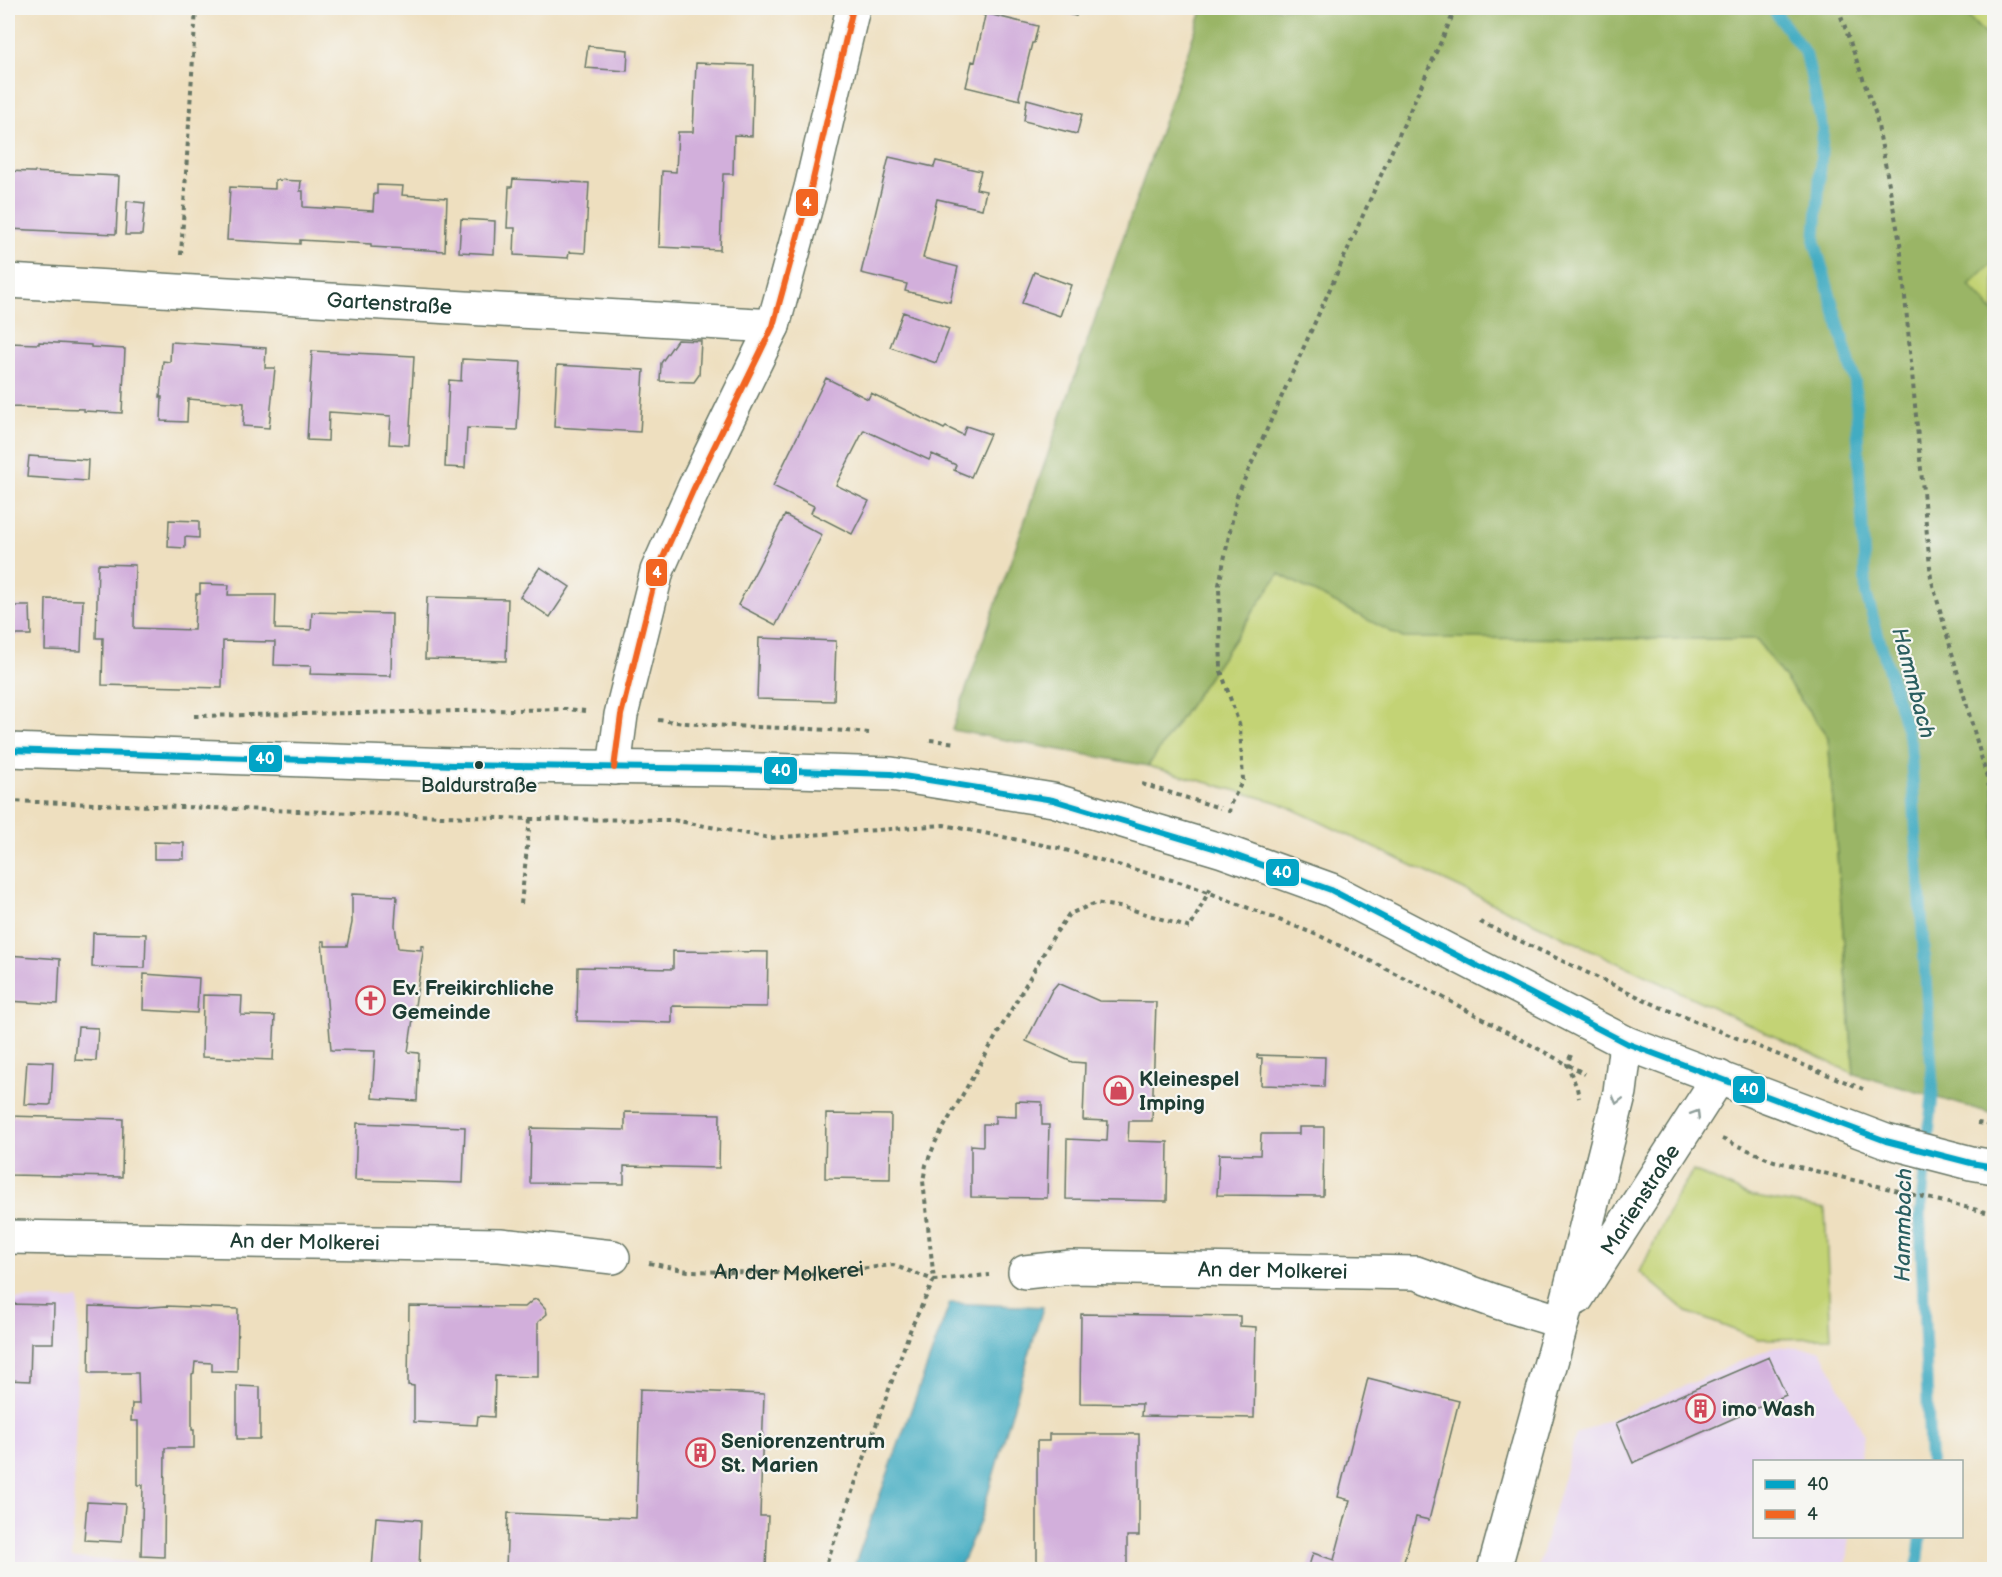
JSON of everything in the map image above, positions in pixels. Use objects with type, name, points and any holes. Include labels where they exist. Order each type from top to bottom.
[{"type":"street","points":[[614,768],[621,715],[657,571],[694,488],[773,326],[811,188],[853,8]]},
{"type":"street","name":"Gartenstraße","points":[[8,281],[773,326]]},
{"type":"street","points":[[8,750],[891,774],[1053,800],[1223,851],[1332,890],[1626,1043],[1887,1141],[1983,1165]]},
{"type":"street","name":"Marienstraße","points":[[1494,1569],[1562,1322],[1620,1092],[1626,1043]]},
{"type":"street","name":"Marienstraße","points":[[1562,1322],[1719,1077]]},
{"type":"street","name":"An der Molkerei","points":[[8,1237],[500,1245],[613,1257]]},
{"type":"street","name":"An der Molkerei","points":[[1025,1272],[1071,1267],[1416,1273],[1562,1322]]},
{"type":"path","points":[[178,290],[196,8]]},
{"type":"path","points":[[1240,816],[1229,812],[1230,805],[1243,780],[1240,727],[1221,671],[1219,585],[1237,496],[1456,8]]},
{"type":"path","points":[[1838,8],[1876,116],[1900,243],[1931,578],[1988,781],[1995,825]]},
{"type":"path","points":[[8,801],[530,819],[673,820],[770,838],[944,825],[1058,848],[1186,884],[1210,893],[1330,941],[1620,1092]]},
{"type":"path","points":[[521,904],[530,819]]},
{"type":"path","points":[[824,1569],[911,1328],[934,1280],[923,1181],[936,1141],[1053,937],[1070,914],[1096,903],[1130,909],[1190,928],[1210,893]]},
{"type":"path","points":[[1477,920],[1660,1007],[1871,1092]]},
{"type":"path","points":[[1970,1122],[1995,1125]]},
{"type":"path","points":[[1689,1125],[1774,1161],[1995,1214]]},
{"type":"path","name":"An der Molkerei","points":[[613,1257],[688,1271],[816,1274],[893,1265],[934,1280],[1025,1272]]},
{"type":"shaded area","points":[[8,1299],[79,1299],[72,1558],[247,1569],[8,1569]]},
{"type":"shaded area","points":[[1775,1346],[1821,1350],[1864,1435],[1860,1460],[1753,1460],[1753,1538],[1850,1538],[1846,1569],[1537,1570],[1576,1434]]},
{"type":"green space","points":[[1203,8],[1960,8],[1994,44],[1994,261],[1969,285],[1994,312],[1994,1114],[1854,1074],[1828,737],[1756,639],[1403,638],[1279,574],[1148,766],[952,730]]},
{"type":"green space","points":[[1960,8],[1994,8],[1994,44]]},
{"type":"green space","points":[[1994,261],[1994,312],[1969,285]]},
{"type":"green space","points":[[1279,574],[1404,638],[1756,639],[1828,737],[1854,1074],[1280,803],[1148,766]]},
{"type":"green space","points":[[1693,1171],[1750,1196],[1825,1209],[1831,1338],[1758,1339],[1687,1312],[1640,1272],[1674,1200]]},
{"type":"water","points":[[950,1303],[1043,1307],[980,1521],[959,1569],[853,1569]]},
{"type":"building","points":[[1044,8],[1078,8],[1076,16]]},
{"type":"building","points":[[984,13],[1038,26],[1034,43],[1032,43],[1020,100],[966,87],[972,61],[975,62]]},
{"type":"building","points":[[588,46],[628,50],[627,71],[585,68]]},
{"type":"building","points":[[696,63],[754,65],[752,136],[734,135],[733,174],[723,174],[720,250],[659,247],[662,171],[676,172],[678,132],[693,132]]},
{"type":"building","points":[[1027,99],[1082,114],[1077,134],[1024,121]]},
{"type":"building","points":[[889,157],[934,167],[936,161],[981,171],[976,189],[986,191],[982,209],[937,199],[923,258],[958,267],[950,302],[905,291],[907,284],[861,273]]},
{"type":"building","points":[[8,171],[119,176],[116,234],[8,229]]},
{"type":"building","points":[[513,179],[589,183],[585,253],[569,252],[568,258],[514,255],[515,228],[507,228],[509,187],[512,187]]},
{"type":"building","points":[[275,180],[301,181],[303,207],[373,211],[377,185],[403,186],[402,195],[447,198],[445,251],[300,240],[300,244],[227,240],[230,187],[275,189]]},
{"type":"building","points":[[127,201],[145,203],[142,235],[125,235]]},
{"type":"building","points":[[461,219],[495,221],[494,254],[459,252]]},
{"type":"building","points":[[1034,272],[1071,285],[1060,316],[1022,303]]},
{"type":"building","points":[[903,312],[949,329],[936,363],[890,347]]},
{"type":"building","points":[[677,340],[701,341],[699,375],[694,382],[660,381],[661,363]]},
{"type":"building","points":[[39,342],[125,349],[122,413],[84,411],[84,409],[8,407],[8,343],[39,344]]},
{"type":"building","points":[[171,342],[266,348],[265,368],[275,368],[269,428],[243,426],[244,403],[188,399],[187,422],[161,421],[163,361],[170,362]]},
{"type":"building","points":[[312,351],[414,356],[409,445],[389,444],[391,416],[329,412],[328,441],[307,440]]},
{"type":"building","points":[[462,359],[521,362],[517,430],[467,428],[465,468],[445,467],[449,380],[461,381]]},
{"type":"building","points":[[557,365],[644,370],[640,432],[554,427]]},
{"type":"building","points":[[826,378],[868,399],[871,393],[944,429],[946,427],[963,435],[966,426],[990,434],[971,477],[954,470],[956,465],[932,454],[929,460],[864,430],[836,485],[869,501],[852,534],[811,513],[814,506],[773,486]]},
{"type":"building","points":[[29,456],[88,460],[87,481],[27,477]]},
{"type":"building","points":[[785,515],[822,535],[776,625],[738,605]]},
{"type":"building","points":[[169,520],[199,521],[199,538],[185,537],[185,548],[168,547]]},
{"type":"building","points":[[98,564],[135,565],[134,628],[194,630],[196,594],[200,594],[200,584],[229,585],[228,595],[276,595],[275,629],[311,630],[312,612],[392,614],[391,676],[310,674],[311,666],[274,665],[275,642],[223,641],[222,688],[102,685],[103,638],[96,638]]},
{"type":"building","points":[[540,567],[570,587],[550,617],[520,597]]},
{"type":"building","points":[[427,597],[508,599],[506,661],[425,659]]},
{"type":"building","points":[[46,599],[83,600],[81,651],[45,650]]},
{"type":"building","points":[[14,606],[30,606],[31,635],[14,635]]},
{"type":"building","points":[[759,638],[836,641],[834,701],[757,699]]},
{"type":"building","points":[[154,842],[184,843],[184,859],[154,859]]},
{"type":"building","name":"Ev. Freikirchliche Gemeinde","points":[[352,894],[397,896],[395,925],[398,948],[421,950],[421,945],[424,946],[408,1052],[419,1053],[417,1101],[372,1098],[375,1051],[331,1050],[322,941],[325,941],[325,946],[347,946],[352,923]]},
{"type":"building","points":[[93,933],[146,934],[145,968],[92,967]]},
{"type":"building","points":[[673,951],[768,952],[767,1007],[672,1006],[672,1023],[577,1021],[578,967],[673,969]]},
{"type":"building","points":[[8,955],[60,959],[58,1004],[8,1001]]},
{"type":"building","points":[[144,974],[199,978],[197,1013],[143,1010]]},
{"type":"building","name":"Kleinespel Imping","points":[[1058,983],[1099,1001],[1156,1002],[1152,1121],[1129,1121],[1128,1141],[1168,1142],[1167,1201],[1066,1199],[1067,1139],[1107,1141],[1108,1121],[1083,1120],[1085,1063],[1072,1062],[1026,1041],[1052,990]]},
{"type":"building","points":[[203,995],[242,996],[241,1015],[275,1016],[273,1060],[202,1057]]},
{"type":"building","points":[[78,1027],[98,1028],[96,1061],[75,1060]]},
{"type":"building","points":[[1257,1055],[1325,1057],[1324,1087],[1261,1085],[1262,1058],[1257,1058]]},
{"type":"building","points":[[27,1061],[53,1062],[51,1104],[24,1104]]},
{"type":"building","points":[[1016,1101],[1042,1102],[1042,1125],[1049,1125],[1047,1198],[971,1197],[971,1145],[983,1146],[983,1124],[995,1124],[995,1116],[1016,1117]]},
{"type":"building","points":[[625,1112],[720,1114],[719,1168],[624,1166],[624,1184],[530,1183],[531,1128],[625,1130]]},
{"type":"building","points":[[826,1114],[891,1115],[890,1179],[825,1178]]},
{"type":"building","points":[[8,1116],[123,1119],[122,1177],[8,1175]]},
{"type":"building","points":[[357,1123],[465,1127],[463,1183],[355,1180]]},
{"type":"building","points":[[1299,1127],[1324,1127],[1323,1196],[1217,1195],[1219,1154],[1260,1155],[1261,1134],[1299,1134]]},
{"type":"building","points":[[537,1299],[546,1309],[547,1314],[538,1322],[538,1377],[495,1376],[494,1417],[478,1416],[477,1425],[414,1422],[414,1386],[408,1385],[409,1306],[525,1307]]},
{"type":"building","points":[[8,1304],[54,1305],[53,1343],[31,1343],[30,1381],[8,1380]]},
{"type":"building","points":[[90,1306],[238,1309],[237,1372],[212,1371],[212,1363],[195,1362],[192,1374],[194,1448],[165,1448],[164,1557],[141,1556],[143,1485],[138,1485],[138,1421],[131,1421],[132,1404],[139,1404],[138,1373],[89,1373]]},
{"type":"building","points":[[1081,1314],[1240,1316],[1240,1326],[1256,1327],[1254,1418],[1141,1416],[1142,1404],[1080,1403]]},
{"type":"building","name":"imo Wash","points":[[1769,1357],[1786,1395],[1633,1463],[1616,1423]]},
{"type":"building","points":[[1368,1378],[1459,1401],[1429,1520],[1416,1517],[1402,1569],[1308,1569],[1313,1553],[1334,1560],[1350,1500],[1338,1497]]},
{"type":"building","points":[[237,1386],[260,1387],[260,1439],[237,1439]]},
{"type":"building","name":"Seniorenzentrum St. Marien","points":[[640,1389],[764,1394],[760,1516],[768,1516],[766,1569],[506,1569],[508,1513],[636,1518]]},
{"type":"building","points":[[1049,1434],[1139,1434],[1139,1536],[1127,1536],[1127,1569],[1037,1569],[1037,1441],[1049,1441]]},
{"type":"building","points":[[87,1502],[125,1504],[122,1542],[84,1540]]},
{"type":"building","points":[[376,1517],[421,1520],[419,1569],[372,1569]]},
{"type":"waterway","name":"Hammbach","points":[[1772,8],[1806,54],[1823,130],[1815,243],[1855,382],[1866,594],[1910,742],[1933,1091],[1920,1217],[1930,1460]]},
{"type":"waterway","name":"Hammbach","points":[[1917,1570],[1921,1538]]},
{"type":"transit line","name":"4","points":[[614,768],[621,715],[657,571],[694,488],[773,326],[811,188],[853,8]]},
{"type":"transit line","name":"40","points":[[8,750],[454,765],[891,774],[1053,800],[1223,851],[1331,890],[1626,1043],[1886,1141],[1994,1167]]},
{"type":"place","name":"Baldurstraße","points":[[479,765]]},
{"type":"place","name":"Ev. Freikirchliche Gemeinde","points":[[371,1000]]},
{"type":"place","name":"Kleinespel Imping","points":[[1118,1091]]},
{"type":"place","name":"imo Wash","points":[[1701,1409]]},
{"type":"place","name":"Seniorenzentrum St. Marien","points":[[700,1453]]}]
